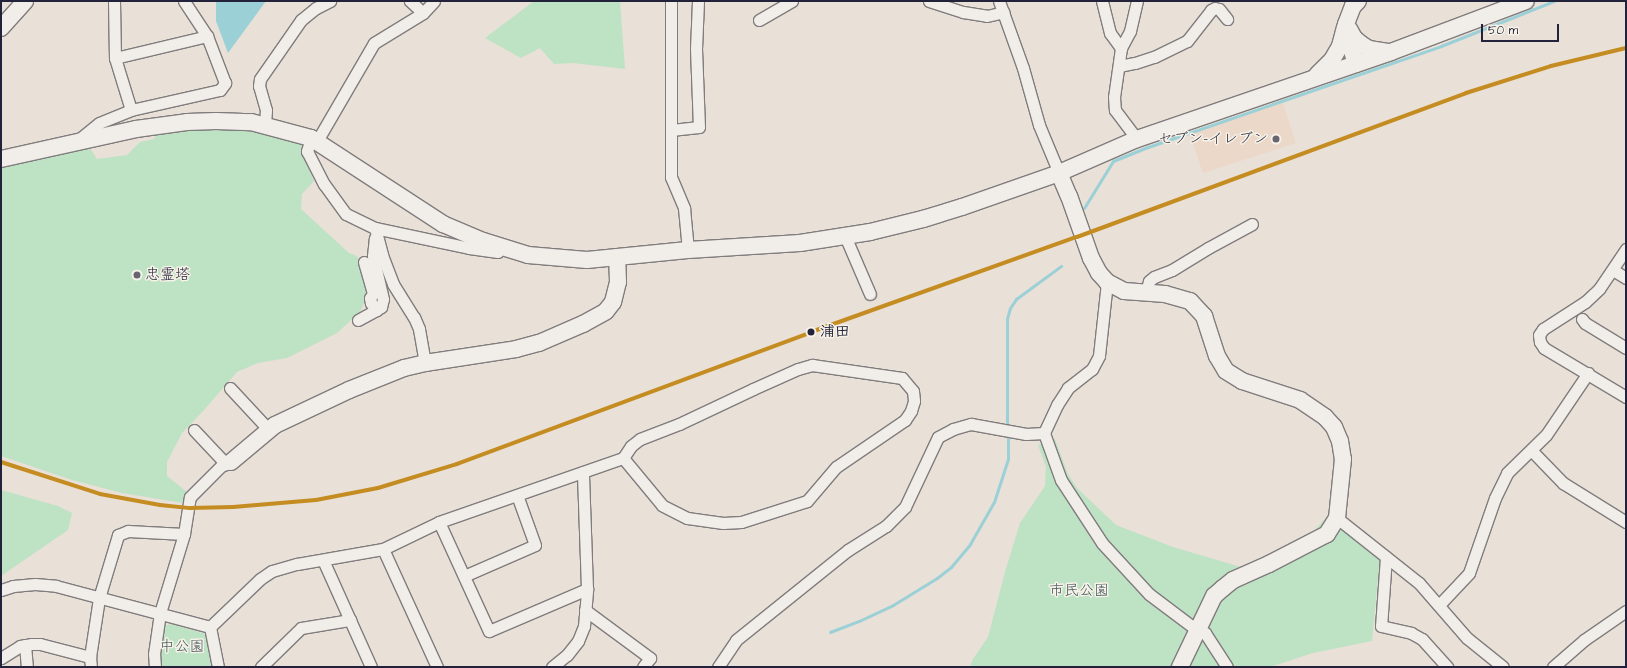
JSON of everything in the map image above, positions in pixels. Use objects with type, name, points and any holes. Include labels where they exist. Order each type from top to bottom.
[{"type":"street","points":[[1,28],[25,1]]},
{"type":"street","points":[[114,1],[115,58],[131,110]]},
{"type":"street","points":[[74,144],[99,123],[131,110],[220,90],[225,83],[208,36],[184,1]]},
{"type":"street","points":[[265,124],[266,110],[259,86],[260,79],[301,20],[316,8],[330,1]]},
{"type":"street","points":[[410,1],[423,13]]},
{"type":"street","points":[[434,1],[423,13],[374,43],[307,151],[329,190],[346,214],[376,230],[469,248],[587,260],[688,250],[800,243],[845,236],[923,219],[1059,173],[1137,139],[1391,52],[1526,1]]},
{"type":"street","points":[[671,1],[671,177],[684,208],[688,250]]},
{"type":"street","points":[[671,130],[699,127],[696,49],[698,1]]},
{"type":"street","points":[[759,20],[792,1]]},
{"type":"street","points":[[928,1],[963,12],[987,16],[1004,12]]},
{"type":"street","points":[[999,1],[1004,12],[1039,125],[1069,196],[1090,258],[1099,273],[1107,282],[1124,291],[1165,294],[1190,301],[1204,316],[1217,356],[1226,371],[1242,381],[1300,400],[1325,417],[1334,427],[1340,440],[1343,459],[1337,518],[1327,534],[1269,564],[1233,580],[1214,596],[1180,667]]},
{"type":"street","points":[[1102,1],[1110,33],[1121,48]]},
{"type":"street","points":[[1137,1],[1130,31],[1121,48],[1114,97],[1115,110],[1137,139]]},
{"type":"street","points":[[1313,78],[1332,60],[1340,46],[1353,6],[1358,1]]},
{"type":"street","points":[[1119,66],[1154,57],[1187,41],[1211,10],[1215,8],[1219,9],[1227,19]]},
{"type":"street","points":[[1346,24],[1354,38],[1361,44],[1380,51],[1391,52]]},
{"type":"street","points":[[1346,24],[1347,34],[1356,64]]},
{"type":"street","points":[[115,58],[208,36]]},
{"type":"street","points":[[1,159],[136,129],[187,122],[236,120],[265,124],[314,139],[443,224],[484,242],[528,255]]},
{"type":"street","points":[[1146,292],[1149,281],[1154,277],[1172,270],[1252,224]]},
{"type":"street","points":[[358,320],[381,307],[383,299],[373,256],[376,230]]},
{"type":"street","points":[[376,230],[382,255],[393,284],[414,317],[419,329],[425,362]]},
{"type":"street","points":[[845,236],[870,294]]},
{"type":"street","points":[[1626,249],[1599,289],[1584,302],[1543,329],[1539,335],[1540,342],[1544,348],[1626,397]]},
{"type":"street","points":[[155,667],[154,654],[160,613],[184,534],[190,497],[221,466],[229,463],[268,430],[291,417],[349,390],[404,368],[425,362],[516,349],[562,334],[583,324],[606,311],[613,302],[618,282],[617,257]]},
{"type":"street","points":[[364,262],[373,294],[370,298],[371,303],[376,310]]},
{"type":"street","points":[[1613,270],[1626,278]]},
{"type":"street","points":[[1107,282],[1099,356],[1092,369],[1068,388],[1057,405],[1044,433],[1061,480],[1102,543],[1149,594],[1197,630],[1205,633],[1227,667]]},
{"type":"street","points":[[1583,319],[1585,323],[1626,348]]},
{"type":"street","points":[[210,627],[260,579],[272,571],[297,564],[383,549],[439,522],[623,458],[632,446],[640,439],[679,424],[753,389],[812,365],[902,378],[912,391],[914,401],[911,411],[905,420],[836,467],[807,501],[741,522],[723,523],[687,518],[662,505],[623,458]]},
{"type":"street","points":[[1439,605],[1469,573],[1495,498],[1507,473],[1532,451],[1546,436],[1588,373]]},
{"type":"street","points":[[230,388],[268,430]]},
{"type":"street","points":[[718,667],[736,640],[848,550],[886,526],[905,507],[938,438],[953,429],[971,424],[1026,434],[1044,433]]},
{"type":"street","points":[[194,430],[229,463]]},
{"type":"street","points":[[1532,451],[1563,483],[1626,522]]},
{"type":"street","points":[[552,667],[567,655],[578,641],[584,626],[587,589],[583,472]]},
{"type":"street","points":[[464,576],[535,545],[517,495]]},
{"type":"street","points":[[1337,518],[1419,583],[1467,638],[1503,667]]},
{"type":"street","points":[[439,522],[489,631],[587,589]]},
{"type":"street","points":[[1,658],[24,645],[40,644],[90,662],[99,598],[118,535],[122,531],[184,534]]},
{"type":"street","points":[[383,549],[437,667]]},
{"type":"street","points":[[1386,557],[1381,626],[1411,633],[1422,639],[1447,667]]},
{"type":"street","points":[[323,560],[370,667]]},
{"type":"street","points":[[1,590],[13,586],[35,584],[56,586],[210,627]]},
{"type":"street","points":[[585,610],[650,658],[643,667]]},
{"type":"street","points":[[1553,667],[1584,640],[1626,612]]},
{"type":"street","points":[[262,667],[302,628],[350,620]]},
{"type":"street","points":[[210,627],[218,667]]},
{"type":"street","points":[[24,645],[26,667]]},
{"type":"shaded area","points":[[1283,103],[1296,143],[1203,173],[1190,133]]},
{"type":"green space","points":[[534,1],[620,1],[625,69],[573,63],[554,64],[540,48],[521,58],[485,38]]},
{"type":"green space","points":[[241,126],[305,140],[302,147],[303,155],[314,181],[302,194],[301,209],[349,253],[357,256],[366,284],[366,299],[360,312],[337,333],[287,358],[258,363],[237,372],[182,433],[167,462],[167,476],[187,492],[183,503],[122,493],[72,480],[1,456],[1,164],[88,145],[97,159],[127,155],[140,142],[154,139],[157,134]]},
{"type":"green space","name":"市民公園","points":[[1055,439],[1068,474],[1077,488],[1116,525],[1173,547],[1241,567],[1279,553],[1306,539],[1327,517],[1380,558],[1372,641],[1313,653],[1270,667],[970,667],[973,659],[988,637],[1020,523],[1045,486],[1046,467],[1038,445]]},
{"type":"green space","points":[[1,490],[58,506],[72,513],[68,530],[1,576]]},
{"type":"green space","name":"中公園","points":[[171,624],[206,634],[213,667],[161,667],[161,649],[165,626]]},
{"type":"water","points":[[216,1],[266,1],[228,53],[216,21]]},
{"type":"waterway","points":[[1084,208],[1113,161],[1148,147],[1441,46],[1554,1]]},
{"type":"waterway","points":[[1007,428],[1007,319],[1010,308],[1016,299],[1061,266]]},
{"type":"waterway","points":[[830,632],[859,621],[893,605],[937,578],[951,567],[970,544],[994,502],[1008,459],[1008,434]]},
{"type":"transit line","points":[[1,462],[100,494],[160,505],[190,508],[233,507],[316,500],[378,488],[457,464],[811,332],[1077,237],[1466,93],[1551,66],[1626,48]]},
{"type":"place","name":"セブン-イレブン","points":[[1276,139]]},
{"type":"place","name":"忠霊塔","points":[[137,275]]},
{"type":"place","name":"浦田","points":[[811,332]]}]
